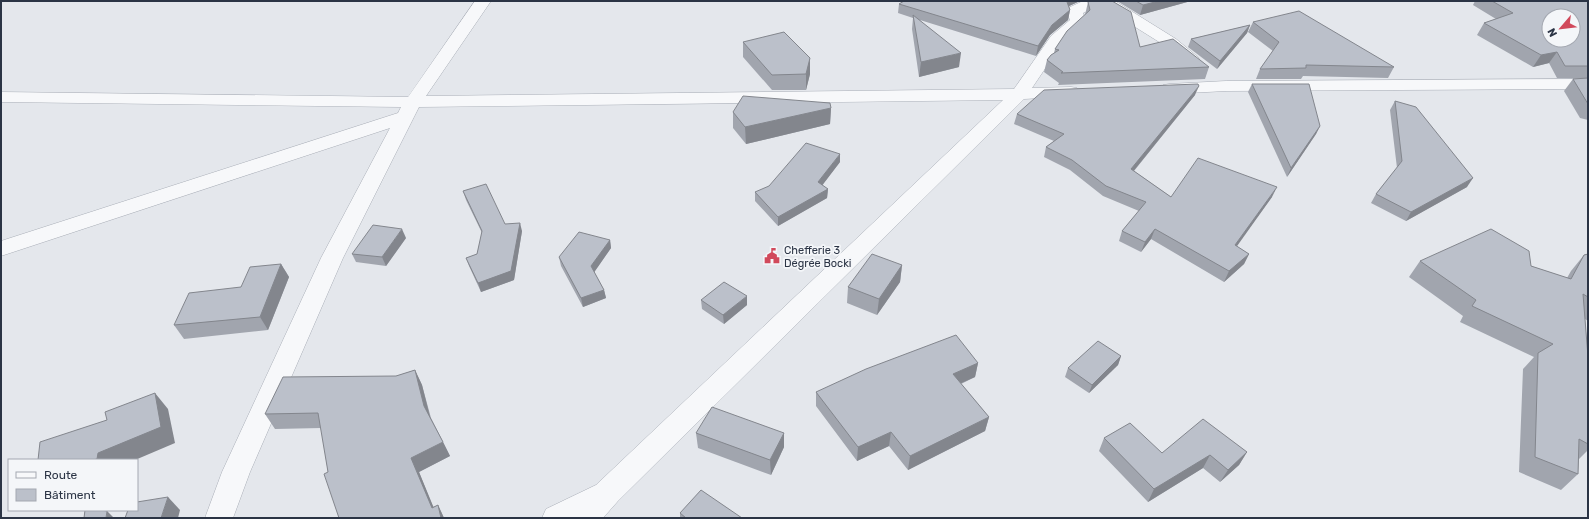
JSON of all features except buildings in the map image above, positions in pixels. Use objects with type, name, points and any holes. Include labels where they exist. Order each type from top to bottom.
[{"type":"street","points":[[219,518],[236,472],[332,258],[409,110],[483,1]]},
{"type":"street","points":[[1073,1],[1073,7],[1094,1]]},
{"type":"street","points":[[585,518],[608,492],[1019,94],[1057,38],[1078,21],[1074,11],[1094,1]]},
{"type":"street","points":[[1104,1],[1170,42],[1226,86]]},
{"type":"street","points":[[1155,89],[1226,86],[1588,84]]},
{"type":"street","points":[[1,97],[409,110],[1091,92]]},
{"type":"street","points":[[1,249],[409,110]]},
{"type":"street","points":[[556,518],[608,492]]},
{"type":"place","name":"Chefferie 3 Dégrée Bocki","points":[[772,256]]}]
